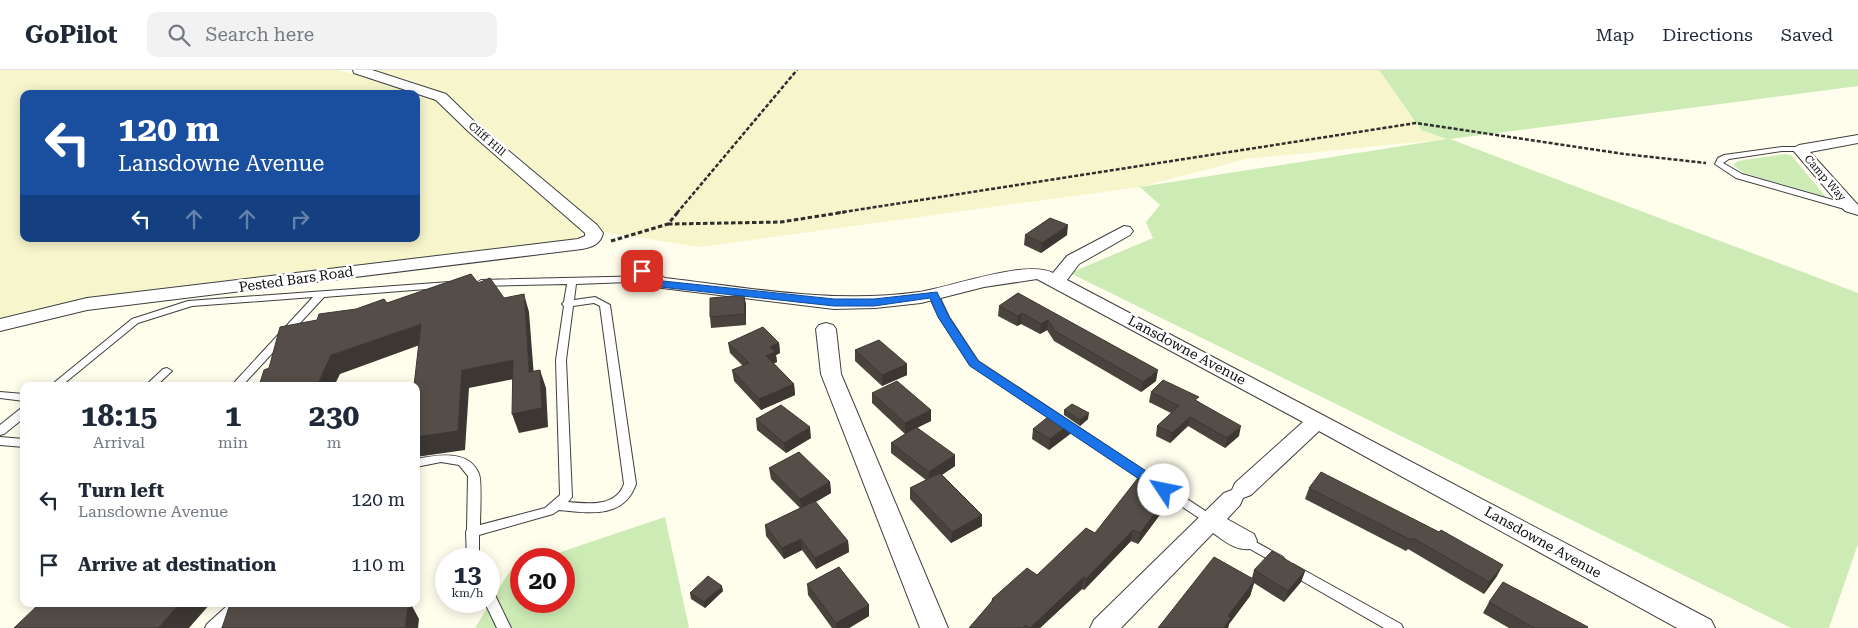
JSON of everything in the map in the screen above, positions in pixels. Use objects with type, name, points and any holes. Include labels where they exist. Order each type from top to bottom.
[{"type":"street","name":"Cliff Hill","points":[[359,70],[423,89],[441,97],[474,129],[591,229],[594,233],[593,239]]},
{"type":"street","name":"Camp Way","points":[[1799,148],[1858,139]]},
{"type":"street","name":"Camp Way","points":[[1799,148],[1854,209]]},
{"type":"street","points":[[1056,280],[1073,260],[1124,231]]},
{"type":"street","name":"Pested Bars Road","points":[[0,325],[96,303],[582,244],[593,239]]},
{"type":"street","points":[[640,258],[642,271],[652,279]]},
{"type":"street","name":"Lansdowne Avenue","points":[[652,279],[660,283],[834,302],[874,302],[934,294],[984,282],[1040,273],[1318,420],[1700,628]]},
{"type":"street","points":[[826,329],[832,374],[934,628]]},
{"type":"street","points":[[1104,628],[1238,494],[1318,420]]},
{"type":"street","points":[[1212,521],[1245,541]]},
{"type":"lane","points":[[1799,148],[1727,157],[1719,164],[1739,176],[1854,209]]},
{"type":"lane","points":[[60,382],[135,320],[190,303],[464,284],[652,279]]},
{"type":"lane","points":[[472,532],[539,514],[558,505],[566,497],[561,360],[567,304],[572,280]]},
{"type":"lane","points":[[240,382],[321,294]]},
{"type":"lane","points":[[934,294],[944,317],[974,363],[1212,521]]},
{"type":"lane","points":[[558,505],[603,507],[624,497],[629,490],[630,484],[605,304],[595,300],[567,304]]},
{"type":"lane","points":[[155,382],[167,371]]},
{"type":"lane","points":[[0,395],[20,398]]},
{"type":"lane","points":[[0,431],[20,415]]},
{"type":"lane","points":[[0,441],[20,443]]},
{"type":"lane","points":[[420,462],[441,458],[463,462],[474,475],[473,548]]},
{"type":"lane","points":[[1245,541],[1396,628]]},
{"type":"lane","points":[[212,628],[233,607]]},
{"type":"lane","points":[[497,613],[504,628]]},
{"type":"path","points":[[668,224],[796,70]]},
{"type":"path","points":[[593,239],[616,241],[668,224],[781,222],[1416,123],[1615,153],[1719,164]]},
{"type":"green space","points":[[0,70],[339,70],[409,90],[20,90],[20,242],[420,242],[420,94],[434,99],[582,232],[579,239],[119,293],[0,320]]},
{"type":"green space","points":[[370,70],[1379,70],[1420,130],[1449,139],[1246,159],[1140,187],[699,247],[604,232],[448,95],[409,80]]},
{"type":"green space","points":[[1379,70],[1858,70],[1858,86],[1450,139],[1858,293],[1858,544],[1829,628],[1791,628],[1070,273],[1153,238],[1146,222],[1160,205],[1140,187],[1447,139],[1421,130]]},
{"type":"green space","points":[[1785,154],[1791,155],[1826,197],[1744,173],[1733,165],[1738,161]]},
{"type":"green space","points":[[665,517],[689,628],[475,628],[484,613],[500,613],[500,587],[510,571],[510,613],[575,613],[575,548],[573,548]]},
{"type":"building","points":[[1050,218],[1068,225],[1042,243],[1025,235]]},
{"type":"building","points":[[471,274],[478,283],[490,278],[504,298],[524,294],[529,372],[540,370],[542,408],[512,414],[513,360],[462,370],[458,431],[420,436],[420,382],[414,382],[421,324],[331,355],[319,382],[260,382],[264,370],[269,368],[280,327],[317,320],[319,314],[356,309],[384,299],[387,303]]},
{"type":"building","points":[[1018,293],[1158,370],[1143,382],[1055,331],[1048,320],[1041,324],[1022,313],[1018,316],[999,306]]},
{"type":"building","points":[[744,295],[745,314],[710,317],[710,298]]},
{"type":"building","points":[[763,327],[779,343],[770,347],[775,352],[766,356],[794,384],[759,399],[732,370],[749,363],[728,343]]},
{"type":"building","points":[[879,340],[907,364],[882,375],[855,350]]},
{"type":"building","points":[[1163,380],[1199,397],[1195,400],[1241,426],[1227,438],[1190,417],[1172,433],[1157,426],[1179,406],[1151,392]]},
{"type":"building","points":[[897,381],[931,410],[905,423],[872,393]]},
{"type":"building","points":[[1072,404],[1089,413],[1080,420],[1064,410]]},
{"type":"building","points":[[781,405],[810,427],[784,443],[756,419]]},
{"type":"building","points":[[1054,412],[1071,423],[1050,439],[1033,429]]},
{"type":"building","points":[[916,427],[955,455],[929,472],[891,443]]},
{"type":"building","points":[[799,452],[830,482],[800,499],[769,468]]},
{"type":"building","points":[[1321,472],[1439,532],[1441,530],[1503,565],[1489,582],[1413,538],[1411,540],[1309,488]]},
{"type":"building","points":[[940,473],[982,515],[952,532],[910,488]]},
{"type":"building","points":[[1138,478],[1170,493],[1140,533],[1133,530],[1086,579],[1084,577],[1030,628],[1026,625],[1023,628],[969,628],[992,599],[1027,568],[1037,575],[1086,528],[1095,533]]},
{"type":"building","points":[[815,501],[848,541],[815,558],[801,539],[782,548],[765,525]]},
{"type":"building","points":[[1272,551],[1305,571],[1288,591],[1254,570]]},
{"type":"building","points":[[1214,557],[1255,580],[1228,616],[1231,618],[1224,628],[1158,628]]},
{"type":"building","points":[[839,567],[869,605],[836,623],[807,584]]},
{"type":"building","points":[[708,576],[722,586],[704,602],[690,593]]},
{"type":"building","points":[[1503,582],[1588,627],[1534,628],[1489,602]]},
{"type":"building","points":[[36,607],[176,607],[158,628],[14,628]]},
{"type":"building","points":[[229,607],[408,607],[405,628],[222,628]]},
{"type":"route","points":[[642,271],[660,283],[758,296],[834,302],[874,302],[934,294],[944,317],[974,363],[1164,490]]}]
